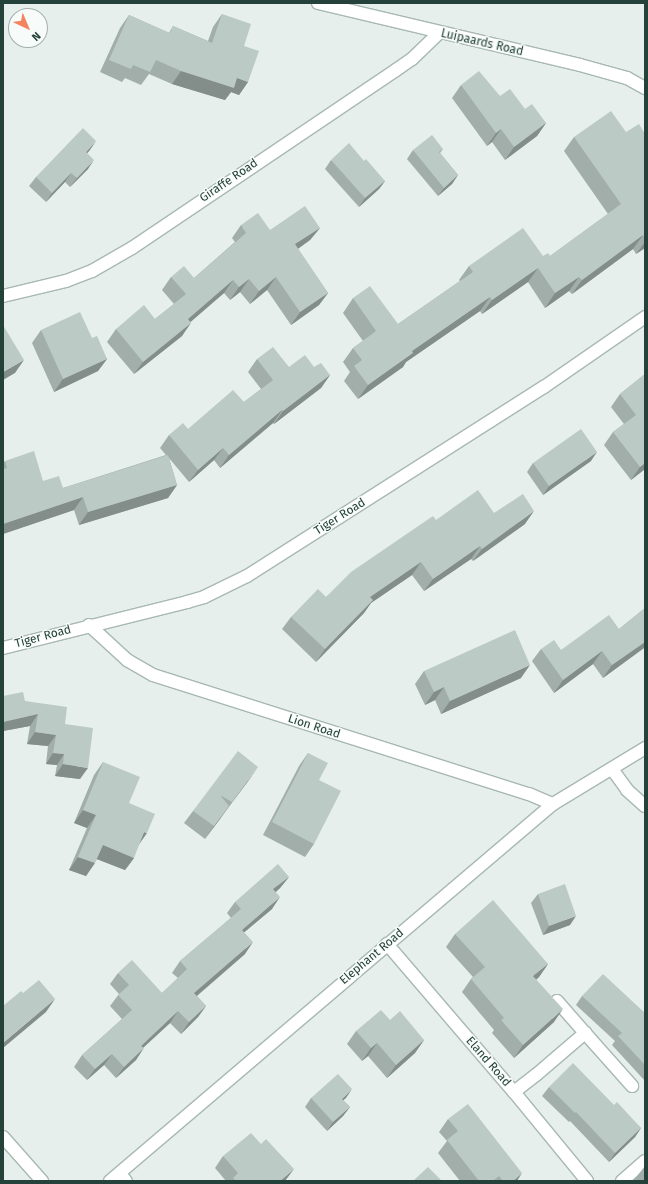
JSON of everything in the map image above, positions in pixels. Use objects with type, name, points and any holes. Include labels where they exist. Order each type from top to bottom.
[{"type":"street","name":"Luipaards Road","points":[[318,3],[439,33],[580,65],[627,78],[645,88]]},
{"type":"street","name":"Giraffe Road","points":[[3,296],[66,281],[92,271],[132,248],[412,59],[439,33]]},
{"type":"street","name":"Tiger Road","points":[[3,648],[204,596],[247,576],[544,387],[645,317]]},
{"type":"street","name":"Lion Road","points":[[89,625],[121,655],[140,669],[153,675],[529,794],[553,804]]},
{"type":"street","name":"Elephant Road","points":[[110,1181],[123,1177],[387,944],[553,804],[645,748]]},
{"type":"street","points":[[612,769],[627,790],[645,806]]},
{"type":"street","name":"Eland Road","points":[[387,944],[514,1092],[587,1181]]},
{"type":"street","points":[[557,1001],[632,1086]]},
{"type":"street","points":[[514,1092],[585,1033]]},
{"type":"street","points":[[3,1137],[42,1181]]},
{"type":"street","points":[[622,1181],[645,1161]]},
{"type":"building","points":[[222,14],[251,24],[244,46],[259,51],[248,82],[237,78],[234,88],[181,71],[156,60],[150,72],[133,65],[131,69],[109,60],[129,15],[170,33],[173,26],[212,43]]},
{"type":"building","points":[[479,71],[500,96],[510,89],[525,109],[532,104],[546,123],[514,147],[501,129],[496,133],[461,85]]},
{"type":"building","points":[[611,111],[626,132],[639,124],[645,134],[645,239],[643,235],[582,280],[579,277],[555,293],[538,268],[492,300],[490,297],[412,351],[413,353],[368,385],[354,366],[362,360],[353,348],[376,331],[353,298],[370,286],[398,324],[473,272],[469,266],[523,228],[543,256],[548,253],[550,256],[621,204],[574,137]]},
{"type":"building","points":[[83,128],[96,141],[86,152],[94,160],[77,178],[71,173],[52,193],[36,177]]},
{"type":"building","points":[[432,135],[443,149],[439,152],[458,175],[444,188],[413,150]]},
{"type":"building","points":[[349,143],[364,161],[366,159],[385,181],[365,198],[331,160]]},
{"type":"building","points":[[305,206],[320,228],[295,244],[328,293],[300,312],[276,277],[259,291],[249,279],[239,287],[233,280],[188,319],[191,323],[143,362],[116,329],[144,305],[155,319],[186,294],[171,277],[184,266],[194,278],[246,233],[241,225],[258,213],[270,230]]},
{"type":"building","points":[[80,312],[92,338],[97,336],[107,359],[63,379],[41,330]]},
{"type":"building","points":[[3,325],[24,360],[3,372]]},
{"type":"building","points":[[273,347],[289,367],[305,355],[314,367],[321,363],[330,375],[283,411],[282,410],[229,455],[223,448],[198,470],[169,435],[183,423],[188,429],[233,390],[244,402],[273,380],[257,359]]},
{"type":"building","points":[[645,374],[645,463],[640,467],[613,432],[636,415],[620,394]]},
{"type":"building","points":[[581,429],[597,452],[549,486],[533,463]]},
{"type":"building","points":[[34,451],[43,481],[59,476],[63,488],[168,455],[177,485],[88,512],[83,497],[3,524],[3,469],[7,468],[5,461]]},
{"type":"building","points":[[478,490],[494,513],[523,494],[534,511],[482,549],[480,546],[433,579],[421,562],[370,597],[373,600],[325,649],[291,617],[318,589],[326,597],[351,572],[433,516],[436,520]]},
{"type":"building","points":[[645,608],[645,642],[612,665],[602,651],[563,680],[541,649],[554,640],[561,650],[609,615],[619,629]]},
{"type":"building","points":[[515,630],[530,665],[450,701],[444,687],[434,692],[424,671]]},
{"type":"building","points":[[23,692],[25,701],[67,707],[65,724],[93,728],[88,768],[63,764],[64,754],[53,753],[56,735],[35,732],[38,714],[3,722],[3,696]]},
{"type":"building","points":[[238,751],[258,767],[232,802],[220,795],[229,806],[214,826],[193,811]]},
{"type":"building","points":[[308,753],[328,763],[319,780],[341,791],[314,844],[272,822]]},
{"type":"building","points":[[103,762],[140,777],[129,803],[155,814],[147,833],[144,832],[134,858],[103,845],[95,863],[78,857],[96,815],[83,810]]},
{"type":"building","points":[[278,864],[289,877],[273,889],[280,897],[242,930],[253,942],[194,993],[206,1006],[189,1022],[178,1011],[141,1046],[144,1048],[124,1067],[112,1054],[95,1069],[82,1055],[132,1010],[118,995],[129,985],[118,973],[132,960],[162,993],[187,969],[180,961],[241,909],[235,902]]},
{"type":"building","points":[[565,884],[576,916],[549,926],[538,894]]},
{"type":"building","points":[[493,900],[548,964],[533,976],[563,1009],[523,1045],[501,1020],[504,1018],[471,979],[485,967],[455,934]]},
{"type":"building","points":[[603,974],[645,1013],[645,1065],[618,1036],[622,1033],[582,996]]},
{"type":"building","points":[[39,980],[55,999],[3,1043],[3,1006],[21,991],[23,993]]},
{"type":"building","points":[[381,1010],[390,1020],[400,1011],[424,1040],[396,1065],[377,1043],[371,1048],[356,1031]]},
{"type":"building","points":[[573,1063],[614,1105],[617,1102],[641,1128],[615,1153],[576,1112],[575,1113],[549,1087]]},
{"type":"building","points":[[338,1074],[352,1089],[342,1099],[350,1107],[333,1122],[311,1098]]},
{"type":"building","points":[[468,1104],[522,1173],[513,1181],[503,1181],[499,1176],[493,1181],[479,1181],[447,1140],[458,1131],[448,1119]]},
{"type":"building","points":[[251,1133],[261,1144],[266,1139],[294,1169],[280,1181],[236,1181],[233,1178],[238,1173],[223,1156]]},
{"type":"building","points":[[428,1167],[442,1181],[413,1181]]}]
